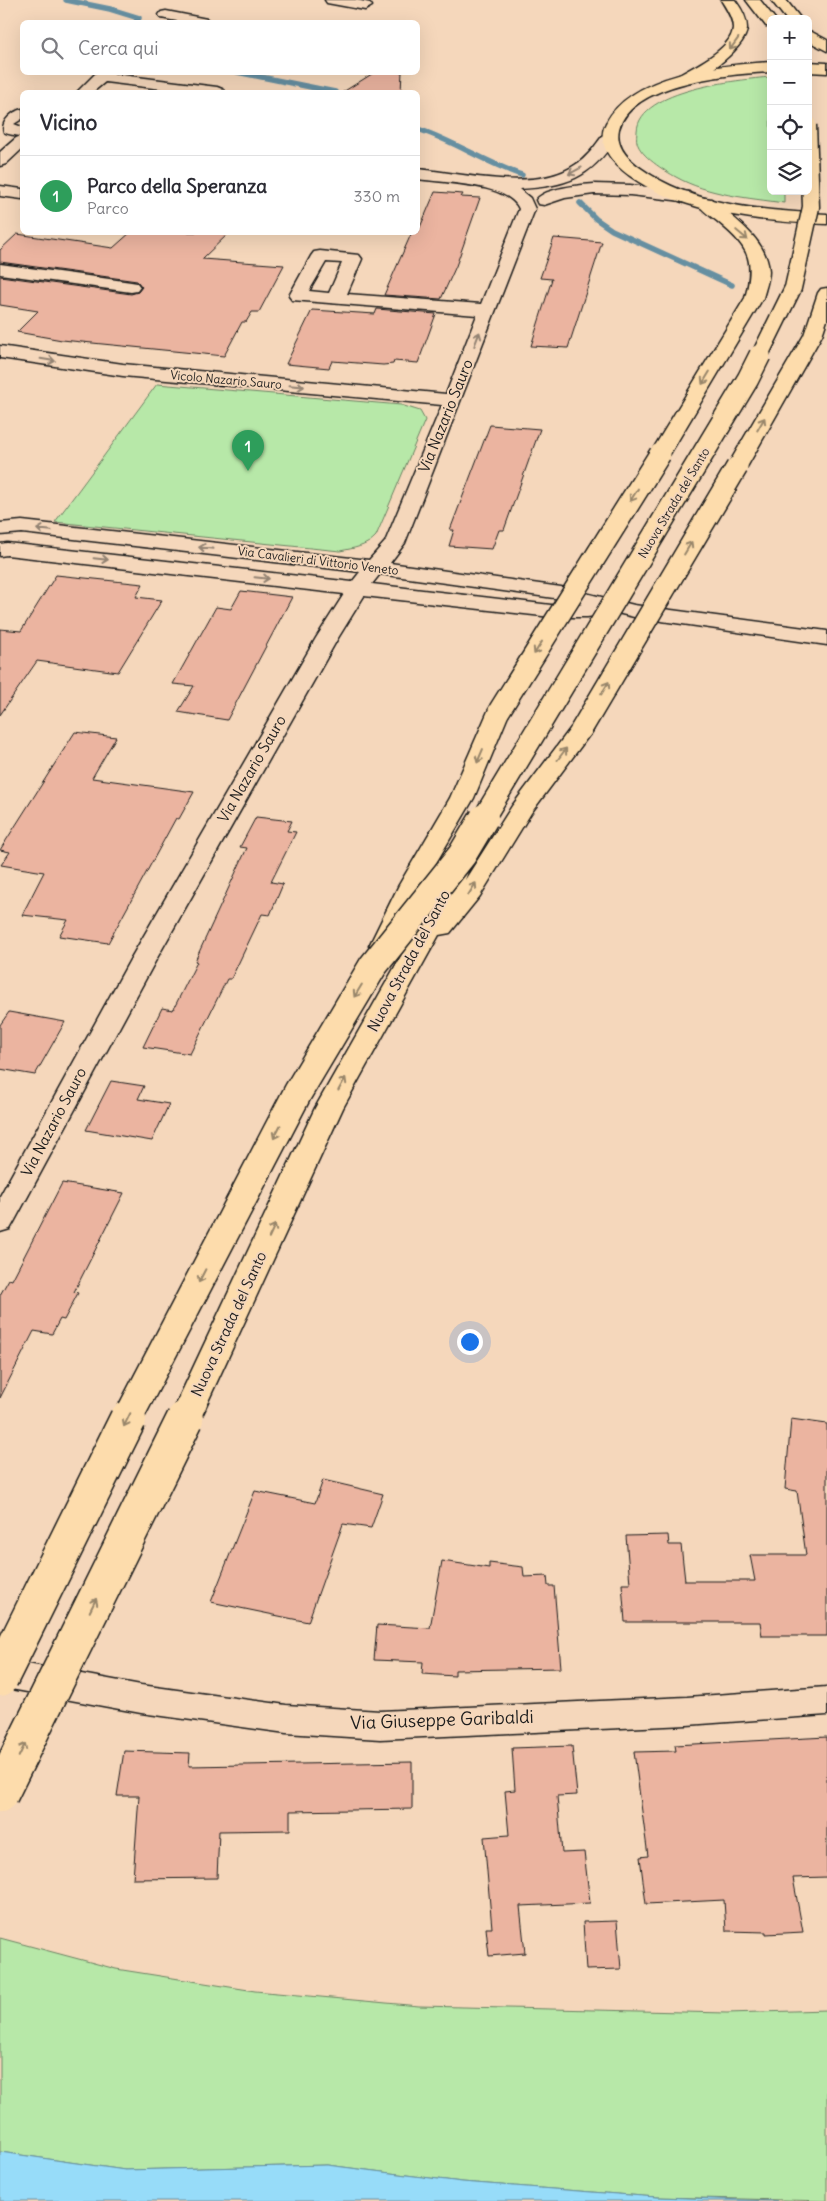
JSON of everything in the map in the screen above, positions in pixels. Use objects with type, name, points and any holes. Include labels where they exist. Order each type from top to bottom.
[{"type":"main road","points":[[681,80],[727,53],[739,39],[740,19],[728,0]]},
{"type":"main road","points":[[753,0],[767,18]]},
{"type":"main road","points":[[778,0],[791,15]]},
{"type":"main road","points":[[812,37],[827,47]]},
{"type":"main road","points":[[812,67],[827,68]]},
{"type":"main road","points":[[767,68],[720,72],[681,80],[649,90],[624,106],[613,120],[609,138],[616,155],[630,168],[648,180],[683,196],[750,213],[827,219]]},
{"type":"main road","name":"Nuova Strada del Santo","points":[[0,1678],[138,1399],[293,1101],[373,966],[462,856],[748,380],[793,288],[811,207],[809,150]]},
{"type":"main road","points":[[373,966],[411,885],[462,798],[499,711],[660,454],[754,298],[760,273],[758,257],[749,241],[705,203]]},
{"type":"main road","points":[[407,967],[467,896],[520,811],[580,730],[737,466],[812,335],[827,293]]},
{"type":"main road","name":"Nuova Strada del Santo","points":[[0,1794],[193,1402],[330,1108],[439,912],[462,856]]},
{"type":"street","points":[[162,19],[179,0]]},
{"type":"street","points":[[332,0],[365,6]]},
{"type":"street","points":[[162,19],[175,20]]},
{"type":"street","points":[[86,90],[105,75],[204,90]]},
{"type":"street","points":[[10,117],[6,124],[7,127],[20,131]]},
{"type":"street","points":[[420,174],[478,182],[525,183],[553,180],[574,173],[592,160],[609,138]]},
{"type":"street","points":[[0,161],[20,143]]},
{"type":"street","points":[[478,182],[518,193],[525,199],[527,209],[547,198],[584,190],[614,189],[683,196]]},
{"type":"street","points":[[0,191],[20,194]]},
{"type":"street","name":"Via Nazario Sauro","points":[[0,1222],[144,958],[327,638],[358,588],[395,543],[527,209]]},
{"type":"street","points":[[0,269],[130,287]]},
{"type":"street","points":[[336,298],[488,310]]},
{"type":"street","name":"Vicolo Nazario Sauro","points":[[0,352],[123,370],[453,400]]},
{"type":"street","name":"Via Cavalieri di Vittorio Veneto","points":[[0,529],[22,528],[376,567],[561,593],[634,611],[827,638]]},
{"type":"street","name":"Via Cavalieri di Vittorio Veneto","points":[[0,550],[16,550],[551,611],[634,611]]},
{"type":"street","name":"Via Giuseppe Garibaldi","points":[[0,1673],[141,1699],[286,1720],[380,1725],[687,1711],[827,1700]]},
{"type":"green space","points":[[767,77],[767,195],[784,195],[784,203],[729,195],[688,183],[660,167],[648,158],[639,147],[637,131],[642,117],[654,105],[693,89]]},
{"type":"green space","points":[[157,384],[401,405],[420,411],[425,420],[376,536],[368,543],[355,548],[340,551],[55,522]]},
{"type":"green space","points":[[0,1938],[116,1969],[255,1991],[419,2006],[727,2013],[827,2010],[827,2201],[656,2197],[462,2182],[327,2165],[125,2170],[0,2152]]},
{"type":"water","points":[[0,2152],[125,2170],[327,2165],[462,2182],[656,2197],[777,2201],[0,2201]]},
{"type":"building","points":[[370,75],[402,75],[401,90],[346,90]]},
{"type":"building","points":[[435,192],[463,194],[461,197],[480,198],[456,266],[441,299],[384,295],[411,235],[420,235],[420,227]]},
{"type":"building","points":[[17,234],[113,248],[128,235],[227,235],[202,259],[284,265],[259,312],[252,312],[246,322],[242,322],[224,356],[62,340],[17,332],[38,311],[0,305],[0,276],[131,294],[138,292],[142,287],[137,281],[0,262],[0,250]]},
{"type":"building","points":[[554,238],[602,242],[568,348],[531,346],[552,279],[540,278]]},
{"type":"building","points":[[377,309],[436,314],[418,363],[394,361],[393,364],[383,365],[332,361],[329,368],[286,364],[312,310],[375,314]]},
{"type":"building","points":[[490,425],[540,429],[504,530],[499,530],[492,549],[449,546],[454,530],[450,530]]},
{"type":"building","points":[[56,575],[143,584],[136,597],[162,600],[118,672],[37,661],[0,715],[0,629],[21,631]]},
{"type":"building","points":[[241,591],[292,597],[227,720],[178,712],[194,686],[173,684],[216,607],[231,609]]},
{"type":"building","points":[[75,732],[116,737],[92,778],[194,792],[179,819],[176,818],[108,943],[59,936],[68,920],[22,915],[44,872],[1,865],[10,852],[0,850]]},
{"type":"building","points":[[256,817],[292,821],[287,831],[296,832],[271,882],[283,884],[270,915],[262,914],[231,979],[227,979],[190,1054],[143,1047],[162,1008],[173,1010],[197,962],[195,961],[247,848],[240,847]]},
{"type":"building","points":[[9,1012],[65,1022],[35,1075],[0,1069],[0,1025]]},
{"type":"building","points":[[111,1081],[144,1086],[138,1099],[169,1104],[152,1141],[86,1130]]},
{"type":"building","points":[[62,1183],[124,1193],[74,1292],[78,1293],[64,1320],[60,1319],[52,1334],[34,1331],[0,1398],[0,1295],[9,1279],[12,1280]]},
{"type":"building","points":[[791,1419],[827,1424],[827,1636],[762,1636],[760,1622],[625,1622],[622,1584],[630,1584],[626,1536],[668,1535],[669,1545],[681,1545],[685,1581],[755,1581],[750,1555],[806,1555],[797,1491],[785,1489]]},
{"type":"building","points":[[323,1480],[383,1494],[371,1528],[343,1524],[308,1622],[211,1602],[255,1491],[315,1503]]},
{"type":"building","points":[[442,1561],[489,1568],[489,1563],[523,1567],[524,1577],[547,1576],[548,1586],[554,1586],[561,1668],[455,1670],[455,1676],[422,1674],[423,1662],[374,1660],[377,1625],[430,1628]]},
{"type":"building","points":[[827,1737],[827,1877],[793,1878],[803,1932],[766,1934],[766,1932],[726,1931],[724,1900],[646,1904],[640,1857],[648,1856],[634,1752],[676,1751],[675,1745]]},
{"type":"building","points":[[572,1746],[577,1795],[557,1796],[562,1853],[584,1852],[590,1903],[520,1906],[525,1953],[489,1956],[486,1928],[492,1928],[484,1837],[509,1835],[505,1791],[515,1790],[512,1748]]},
{"type":"building","points":[[124,1751],[190,1753],[189,1766],[412,1762],[412,1809],[290,1811],[290,1830],[219,1831],[217,1878],[133,1879],[139,1796],[117,1796]]},
{"type":"building","points":[[617,1921],[621,1969],[586,1970],[583,1922]]},
{"type":"waterway","points":[[66,0],[110,9],[139,18],[138,20]]},
{"type":"waterway","points":[[252,75],[325,90]]},
{"type":"waterway","points":[[420,130],[522,175]]},
{"type":"waterway","points":[[580,203],[596,219],[612,230],[732,285]]},
{"type":"place","name":"Parco della Speranza","points":[[248,471]]}]
